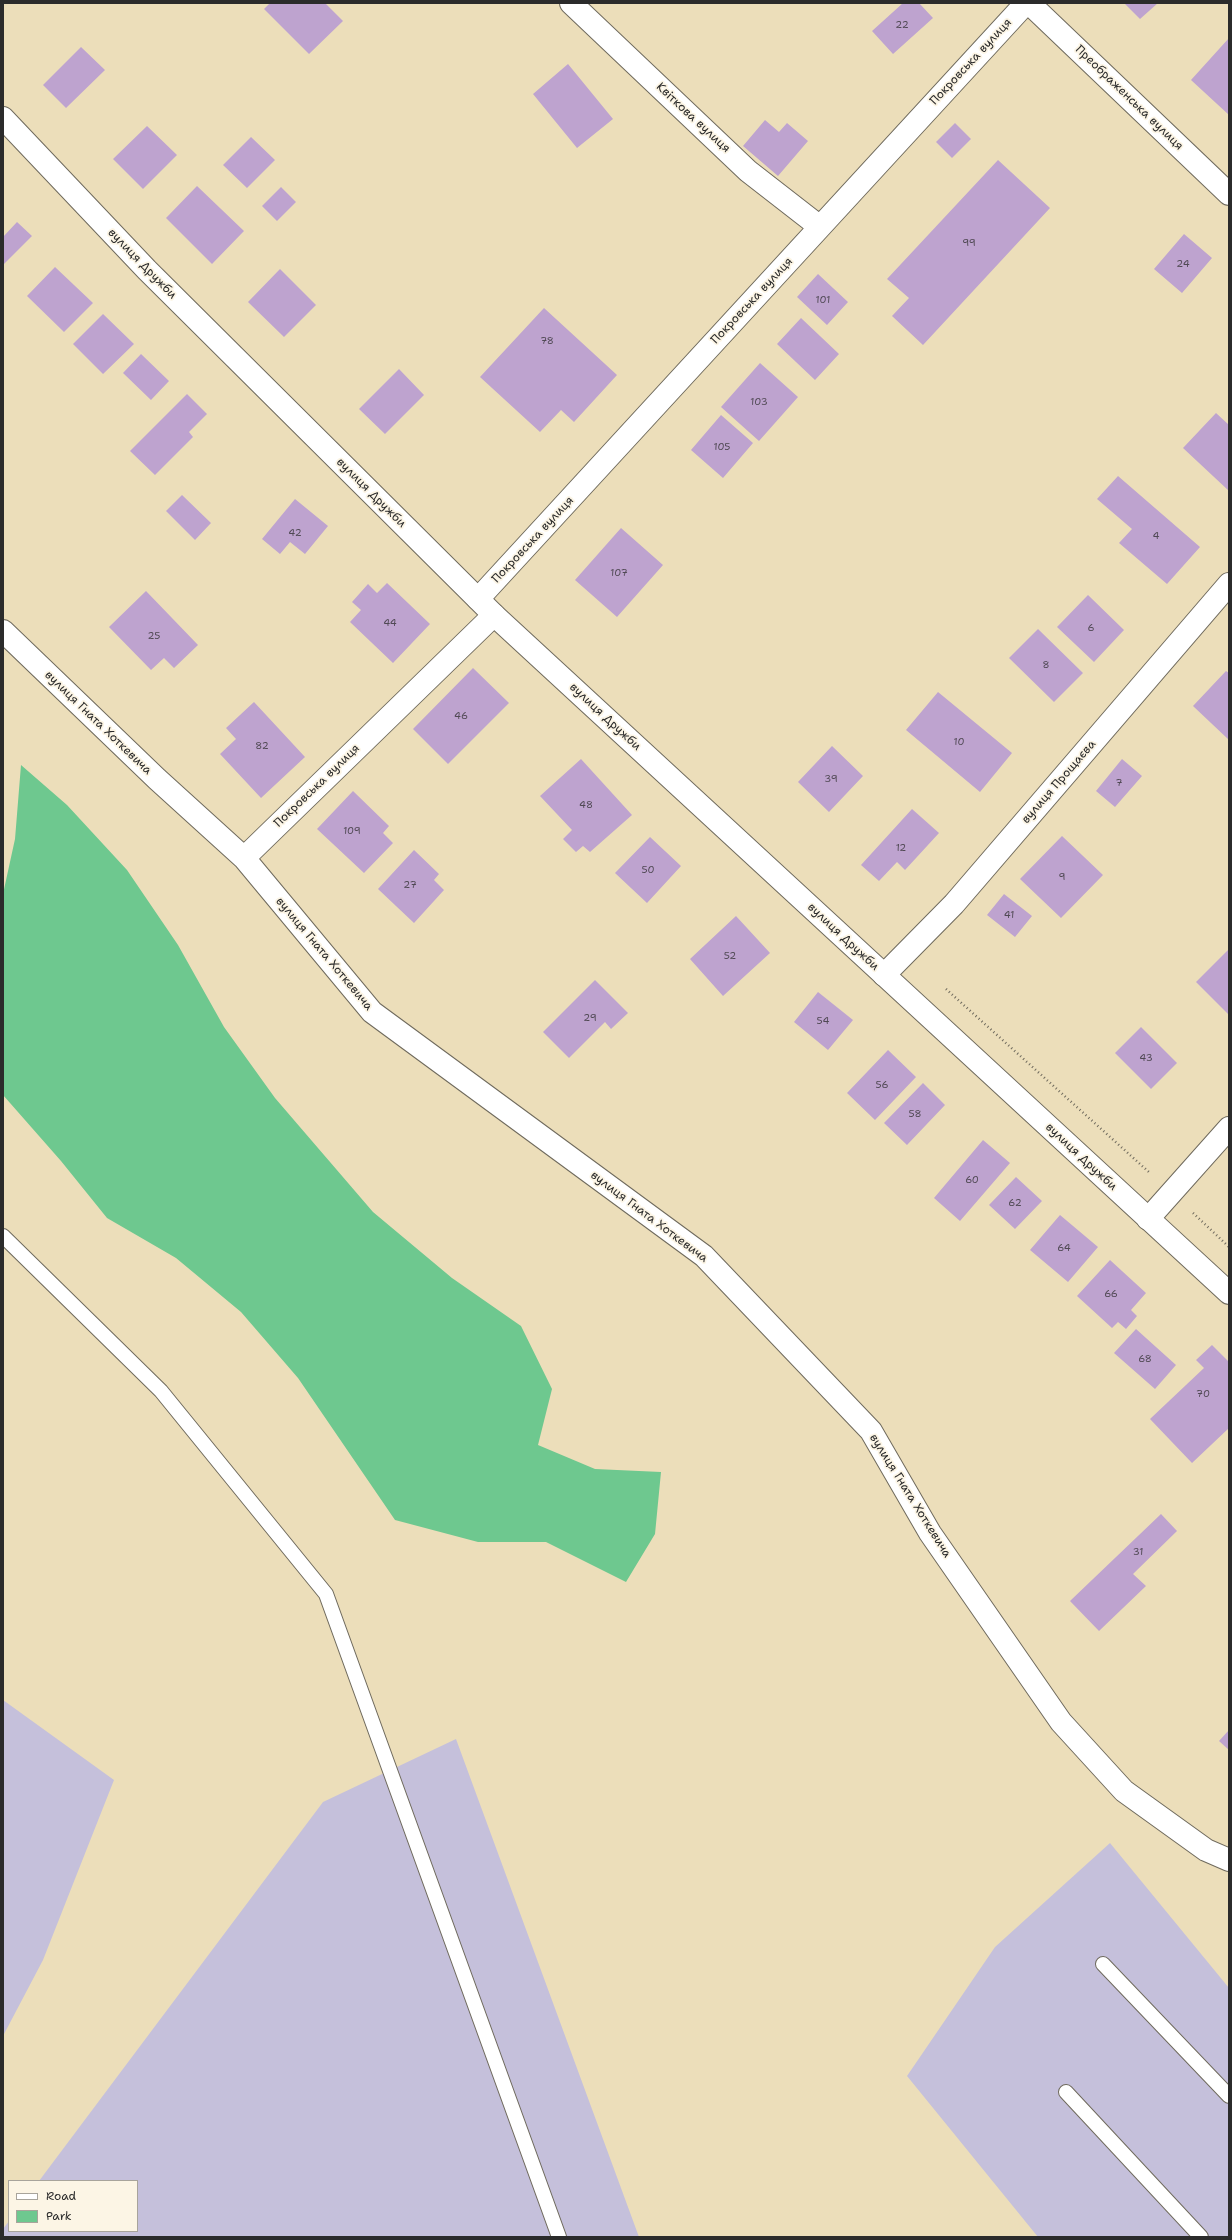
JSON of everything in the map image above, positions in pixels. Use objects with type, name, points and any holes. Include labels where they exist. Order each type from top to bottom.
[{"type":"street","name":"Квіткова вулиця","points":[[571,3],[748,171],[820,227]]},
{"type":"street","name":"Покровська вулиця","points":[[478,599],[1026,3]]},
{"type":"street","name":"Преображенська вулиця","points":[[1029,3],[1229,194]]},
{"type":"street","name":"вулиця Дружби","points":[[3,118],[147,270],[494,615],[1229,1293]]},
{"type":"street","name":"вулиця Прощаєва","points":[[884,975],[954,904],[1229,584]]},
{"type":"street","name":"Покровська вулиця","points":[[244,858],[494,615]]},
{"type":"street","name":"вулиця Гната Хоткевича","points":[[3,631],[157,779],[244,858],[372,1012],[704,1256],[871,1432],[930,1533],[1061,1722],[1124,1791],[1206,1850],[1229,1860]]},
{"type":"street","points":[[1148,1219],[1229,1128]]},
{"type":"lane","points":[[3,1236],[161,1391],[326,1594],[559,2237]]},
{"type":"lane","points":[[1103,1964],[1229,2096]]},
{"type":"lane","points":[[1066,2092],[1201,2237]]},
{"type":"shaded area","points":[[3,1700],[114,1780],[43,1960],[3,2036]]},
{"type":"shaded area","points":[[456,1739],[639,2237],[3,2237],[3,2229],[8,2222],[8,2232],[138,2232],[138,2180],[40,2180],[323,1802]]},
{"type":"shaded area","points":[[1110,1843],[1229,1988],[1229,2237],[1038,2237],[907,2076],[995,1947]]},
{"type":"green space","points":[[21,765],[67,805],[127,870],[178,945],[224,1027],[275,1098],[373,1212],[452,1278],[521,1326],[552,1389],[538,1445],[595,1469],[661,1472],[655,1534],[626,1582],[546,1542],[478,1542],[395,1520],[298,1378],[241,1312],[176,1258],[107,1218],[61,1161],[3,1095],[3,894],[15,839]]},
{"type":"building","points":[[270,3],[325,3],[343,21],[309,54],[264,9]]},
{"type":"building","points":[[903,3],[919,3],[933,18],[893,54],[872,31]]},
{"type":"building","points":[[1124,3],[1158,3],[1140,19]]},
{"type":"building","points":[[1229,38],[1229,115],[1191,80]]},
{"type":"building","points":[[81,47],[105,70],[66,108],[43,85]]},
{"type":"building","points":[[568,64],[613,119],[577,148],[533,94]]},
{"type":"building","points":[[765,120],[779,132],[787,123],[808,141],[778,176],[743,146]]},
{"type":"building","points":[[955,123],[971,139],[952,158],[936,142]]},
{"type":"building","points":[[147,126],[177,155],[143,189],[113,159]]},
{"type":"building","points":[[251,137],[275,160],[247,188],[223,165]]},
{"type":"building","points":[[998,160],[1050,208],[923,345],[892,316],[909,298],[887,279]]},
{"type":"building","points":[[197,186],[244,231],[212,264],[166,218]]},
{"type":"building","points":[[281,187],[296,202],[277,221],[262,206]]},
{"type":"building","points":[[17,222],[32,236],[3,265],[3,237]]},
{"type":"building","points":[[1184,234],[1212,258],[1182,293],[1154,269]]},
{"type":"building","points":[[55,267],[93,303],[64,332],[27,296]]},
{"type":"building","points":[[280,269],[316,305],[284,337],[248,302]]},
{"type":"building","points":[[818,274],[848,302],[827,325],[797,297]]},
{"type":"building","points":[[544,308],[617,375],[574,422],[561,410],[540,432],[480,377]]},
{"type":"building","points":[[103,314],[134,344],[103,374],[73,344]]},
{"type":"building","points":[[801,318],[839,354],[815,380],[777,344]]},
{"type":"building","points":[[141,354],[169,381],[151,400],[123,373]]},
{"type":"building","points":[[760,363],[798,397],[759,441],[721,407]]},
{"type":"building","points":[[399,369],[424,395],[385,434],[359,409]]},
{"type":"building","points":[[187,394],[207,414],[189,432],[193,437],[155,475],[130,451]]},
{"type":"building","points":[[1216,413],[1229,425],[1229,491],[1183,448]]},
{"type":"building","points":[[721,415],[753,443],[723,478],[691,450]]},
{"type":"building","points":[[1118,476],[1200,547],[1167,584],[1119,543],[1132,529],[1097,499]]},
{"type":"building","points":[[182,495],[211,523],[195,540],[166,511]]},
{"type":"building","points":[[295,499],[328,526],[305,554],[290,542],[280,554],[262,539]]},
{"type":"building","points":[[621,528],[663,565],[617,617],[575,580]]},
{"type":"building","points":[[387,583],[430,624],[393,663],[350,622],[361,610],[352,602],[368,584],[377,593]]},
{"type":"building","points":[[146,591],[198,645],[174,668],[164,658],[151,670],[109,627]]},
{"type":"building","points":[[1088,595],[1124,630],[1094,662],[1057,627]]},
{"type":"building","points":[[1038,629],[1083,673],[1054,702],[1009,658]]},
{"type":"building","points":[[473,668],[509,703],[448,764],[413,729]]},
{"type":"building","points":[[1226,671],[1229,673],[1229,740],[1193,706]]},
{"type":"building","points":[[938,692],[1012,753],[980,792],[906,730]]},
{"type":"building","points":[[254,702],[305,757],[261,798],[220,754],[236,739],[226,728]]},
{"type":"building","points":[[832,746],[863,776],[829,812],[798,782]]},
{"type":"building","points":[[581,759],[632,815],[590,852],[583,846],[576,852],[563,839],[572,830],[540,796]]},
{"type":"building","points":[[1122,759],[1142,776],[1115,807],[1096,791]]},
{"type":"building","points":[[353,791],[389,826],[383,833],[393,843],[364,873],[317,829]]},
{"type":"building","points":[[912,809],[939,833],[905,870],[897,862],[879,881],[861,865]]},
{"type":"building","points":[[1062,836],[1103,875],[1061,918],[1020,879]]},
{"type":"building","points":[[650,837],[681,866],[647,903],[615,873]]},
{"type":"building","points":[[414,850],[439,874],[434,880],[444,890],[414,923],[378,889]]},
{"type":"building","points":[[1004,894],[1032,916],[1015,937],[987,915]]},
{"type":"building","points":[[736,916],[770,953],[723,996],[690,959]]},
{"type":"building","points":[[1229,949],[1229,1015],[1196,982]]},
{"type":"building","points":[[595,980],[628,1013],[611,1029],[605,1022],[569,1058],[543,1032]]},
{"type":"building","points":[[818,992],[853,1020],[828,1050],[794,1022]]},
{"type":"building","points":[[1141,1027],[1177,1063],[1151,1089],[1115,1053]]},
{"type":"building","points":[[888,1050],[916,1077],[875,1120],[847,1093]]},
{"type":"building","points":[[923,1083],[945,1105],[907,1145],[884,1123]]},
{"type":"building","points":[[983,1140],[1010,1163],[960,1221],[934,1198]]},
{"type":"building","points":[[1016,1177],[1042,1201],[1015,1229],[989,1205]]},
{"type":"building","points":[[1060,1215],[1098,1247],[1068,1282],[1030,1250]]},
{"type":"building","points":[[1110,1260],[1146,1293],[1131,1310],[1137,1316],[1126,1329],[1118,1322],[1112,1328],[1077,1296]]},
{"type":"building","points":[[1136,1329],[1176,1365],[1155,1389],[1114,1353]]},
{"type":"building","points":[[1212,1345],[1229,1362],[1229,1428],[1192,1463],[1150,1419],[1204,1368],[1196,1360]]},
{"type":"building","points":[[1161,1514],[1177,1531],[1133,1574],[1146,1586],[1099,1631],[1070,1601]]},
{"type":"building","points":[[1229,1730],[1229,1750],[1219,1741]]}]
